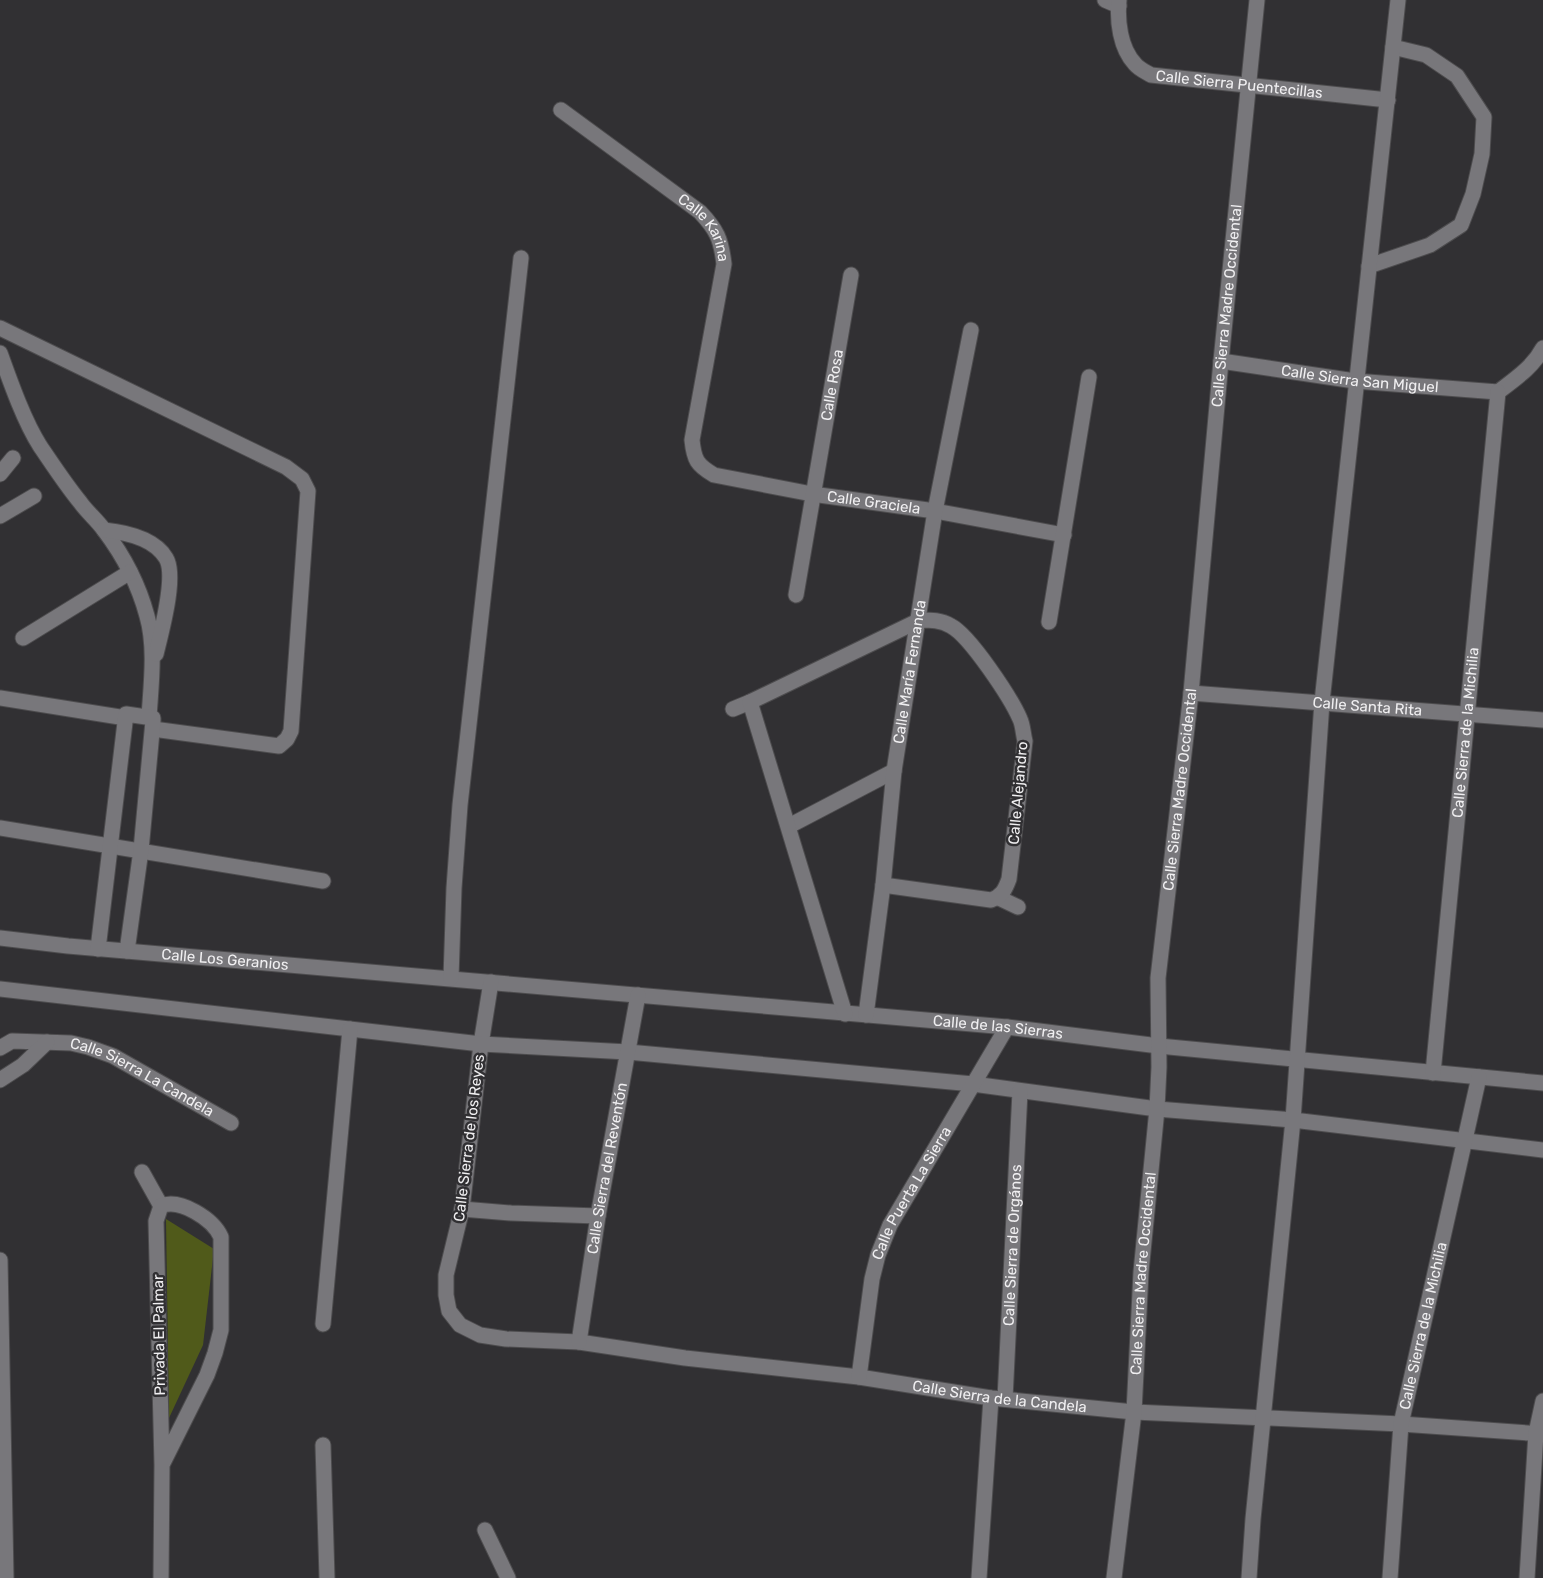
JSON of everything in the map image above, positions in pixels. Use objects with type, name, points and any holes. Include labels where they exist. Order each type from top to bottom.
[{"type":"street","name":"Calle Sierra Madre Occidental","points":[[1114,1578],[1134,1412],[1141,1272],[1157,1109],[1158,978],[1191,693],[1257,0]]},
{"type":"street","points":[[1249,1578],[1252,1519],[1298,1060],[1322,702],[1398,0]]},
{"type":"street","name":"Calle Sierra Puentecillas","points":[[1114,2],[1125,49],[1135,65],[1151,75],[1388,100]]},
{"type":"street","points":[[1369,266],[1430,245],[1461,225],[1473,194],[1482,154],[1484,117],[1456,76],[1426,55],[1393,47]]},
{"type":"street","name":"Calle Karina","points":[[561,110],[700,212],[714,227],[722,244],[724,264],[692,440]]},
{"type":"street","points":[[452,978],[454,888],[460,805],[522,258]]},
{"type":"street","name":"Calle Rosa","points":[[796,595],[851,275]]},
{"type":"street","points":[[0,328],[286,467],[302,479],[309,491],[291,731],[279,746],[151,723],[126,714],[98,949]]},
{"type":"street","name":"Calle María Fernanda","points":[[866,1015],[884,885],[894,771],[920,620],[935,511],[970,330]]},
{"type":"street","points":[[1498,392],[1521,375],[1539,356],[1543,348]]},
{"type":"street","points":[[0,353],[39,443],[79,502],[104,530],[130,572],[148,618],[152,674],[151,723],[141,850],[127,951]]},
{"type":"street","name":"Calle Sierra San Miguel","points":[[1221,361],[1355,381],[1498,392]]},
{"type":"street","points":[[1049,622],[1089,377]]},
{"type":"street","name":"Calle Sierra de la Michilia","points":[[1433,1073],[1498,392]]},
{"type":"street","name":"Calle Graciela","points":[[692,440],[694,456],[700,467],[714,475],[812,494],[935,511],[1064,535]]},
{"type":"street","points":[[0,474],[13,458]]},
{"type":"street","points":[[0,516],[34,496]]},
{"type":"street","points":[[104,530],[126,532],[144,541],[160,551],[169,564],[169,587],[152,674]]},
{"type":"street","points":[[23,638],[130,572]]},
{"type":"street","points":[[733,709],[920,620]]},
{"type":"street","name":"Calle Alejandro","points":[[920,620],[936,620],[952,626],[965,637],[1012,704],[1021,721],[1025,741],[1009,879],[1006,890],[999,898]]},
{"type":"street","name":"Calle Santa Rita","points":[[1191,693],[1543,720]]},
{"type":"street","points":[[0,698],[126,718]]},
{"type":"street","points":[[750,702],[845,1014]]},
{"type":"street","points":[[789,826],[894,771]]},
{"type":"street","points":[[0,828],[322,881]]},
{"type":"street","points":[[884,885],[991,900],[999,898],[1018,907]]},
{"type":"street","name":"Calle Los Geranios","points":[[0,938],[98,949],[452,978]]},
{"type":"street","name":"Calle de las Sierras","points":[[452,978],[1007,1027],[1159,1046],[1543,1083]]},
{"type":"street","name":"Calle Sierra de los Reyes","points":[[460,1325],[449,1311],[446,1275],[462,1209],[481,1044],[491,982]]},
{"type":"street","points":[[0,989],[481,1044],[628,1052],[973,1084],[1157,1109],[1293,1120],[1543,1150]]},
{"type":"street","name":"Calle Sierra del Reventón","points":[[579,1342],[598,1216],[638,995]]},
{"type":"street","name":"Calle Puerta La Sierra","points":[[860,1377],[872,1279],[878,1254],[890,1225],[1007,1027]]},
{"type":"street","points":[[323,1324],[350,1029]]},
{"type":"street","name":"Calle Sierra La Candela","points":[[0,1048],[12,1041],[71,1043],[113,1056],[231,1124]]},
{"type":"street","points":[[0,1080],[23,1065],[47,1042]]},
{"type":"street","name":"Calle Sierra de la Michilia","points":[[1390,1578],[1401,1424],[1479,1077]]},
{"type":"street","name":"Calle Sierra de Orgános","points":[[979,1578],[998,1398],[1020,1090]]},
{"type":"street","points":[[142,1172],[161,1206]]},
{"type":"street","name":"Privada El Palmar","points":[[161,1578],[162,1465],[156,1221],[161,1206],[168,1203],[177,1204],[209,1220],[221,1237],[221,1330],[207,1375],[162,1465]]},
{"type":"street","points":[[462,1209],[598,1216]]},
{"type":"street","points":[[0,1260],[6,1578]]},
{"type":"street","name":"Calle Sierra de la Candela","points":[[460,1325],[480,1335],[506,1339],[579,1342],[685,1358],[860,1377],[998,1398],[1134,1412],[1401,1424],[1539,1434]]},
{"type":"street","points":[[1527,1578],[1543,1401]]},
{"type":"street","points":[[323,1446],[327,1578]]},
{"type":"street","points":[[485,1530],[508,1578]]},
{"type":"green space","points":[[166,1219],[214,1249],[203,1345],[169,1418]]}]
